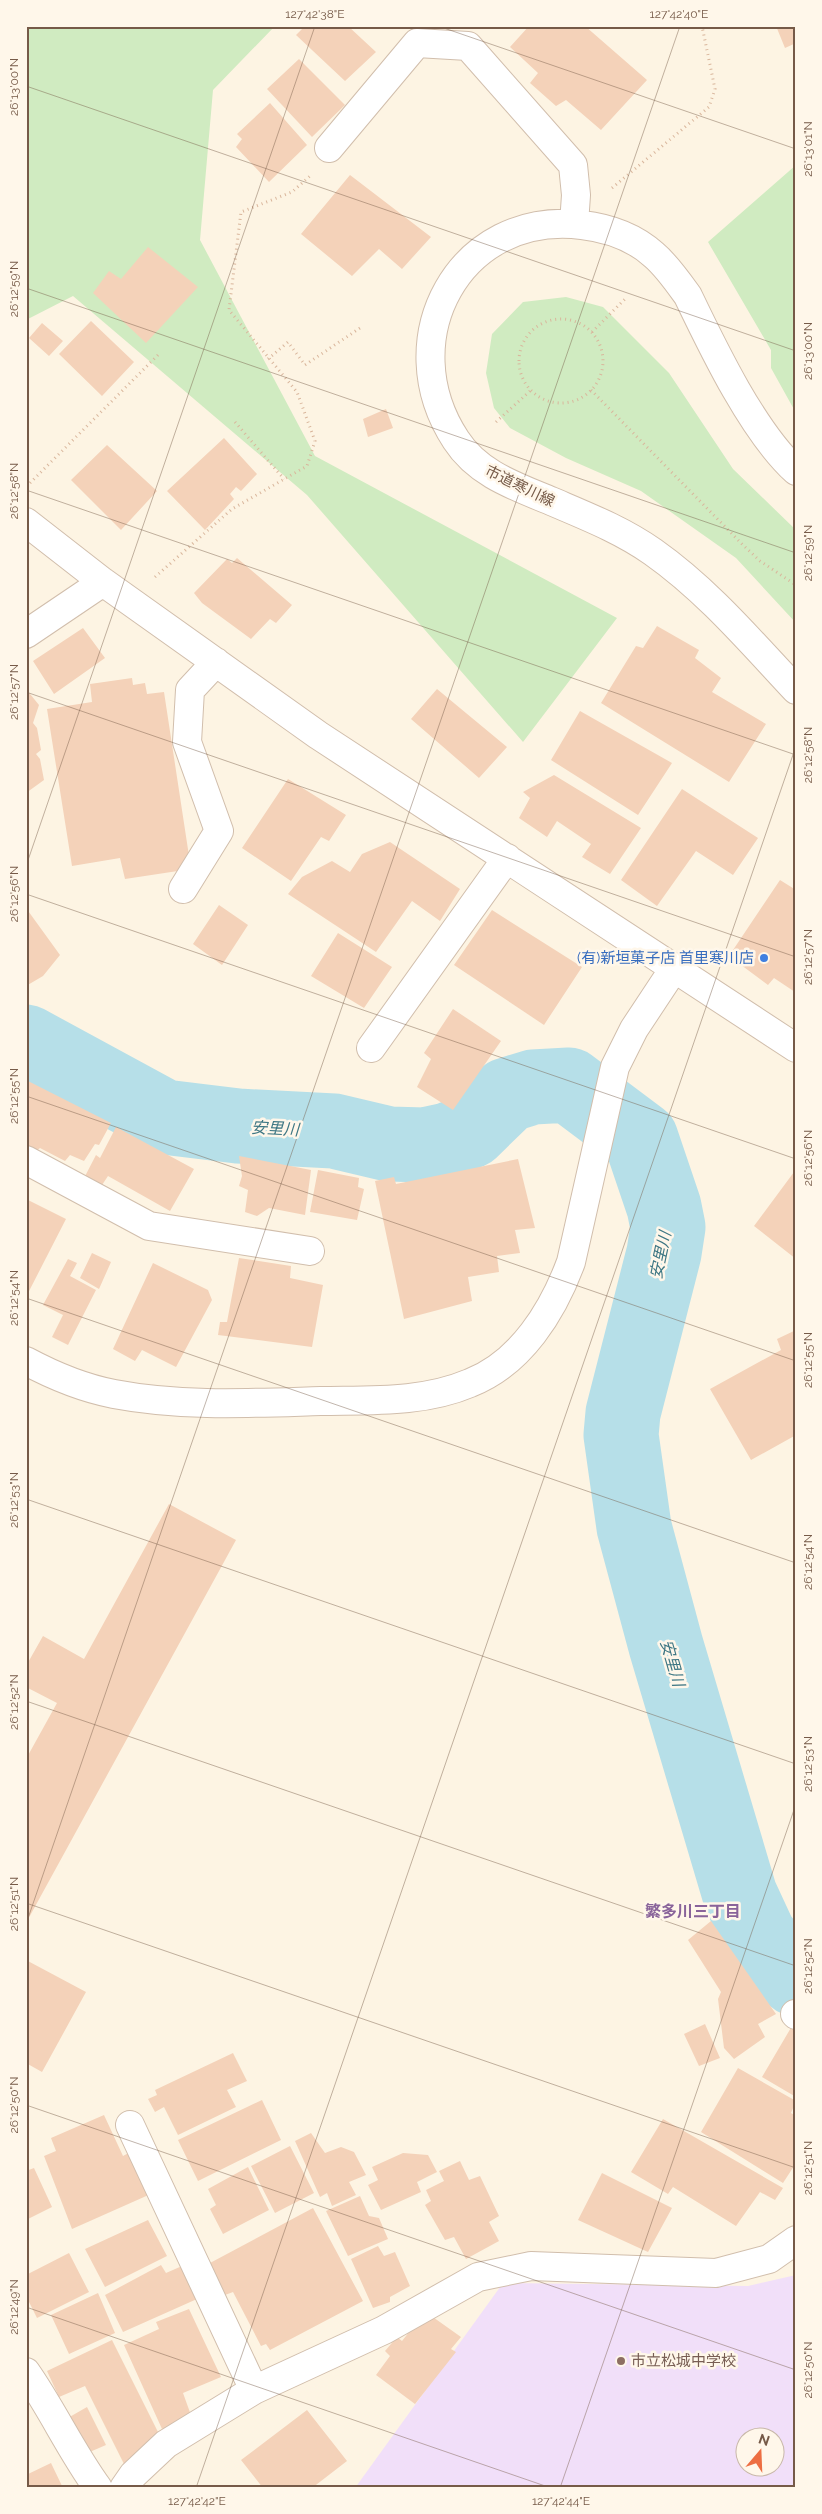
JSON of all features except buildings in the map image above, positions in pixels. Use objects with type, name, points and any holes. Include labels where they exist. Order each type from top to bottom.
[{"type":"street","points":[[329,148],[418,43],[468,46],[573,165],[576,195],[574,224]]},
{"type":"street","name":"市道寒川線","points":[[796,471],[770,441],[748,409],[688,296],[654,254],[618,233],[574,224],[542,224],[505,236],[468,262],[444,294],[434,322],[430,348],[433,385],[442,415],[462,448],[490,473],[597,520],[653,551],[709,599],[796,690]]},
{"type":"street","points":[[26,522],[103,582],[318,735],[796,1048]]},
{"type":"street","points":[[26,634],[103,582]]},
{"type":"street","points":[[183,889],[219,831],[187,742],[190,690],[216,662]]},
{"type":"street","points":[[371,1048],[507,858]]},
{"type":"street","points":[[26,1361],[73,1383],[114,1394],[154,1400],[240,1403],[400,1399],[432,1395],[471,1383],[495,1370],[516,1352],[532,1334],[561,1290],[571,1262],[615,1067],[623,1048],[675,967]]},
{"type":"street","points":[[26,1160],[149,1226],[310,1250]]},
{"type":"street","points":[[130,2125],[254,2390]]},
{"type":"street","points":[[124,2488],[133,2475],[166,2444],[254,2390],[384,2330],[478,2276],[531,2266],[716,2272],[769,2259],[796,2240]]},
{"type":"street","points":[[26,2372],[44,2398],[85,2470],[98,2488]]},
{"type":"path","points":[[576,195],[605,194],[709,107],[715,89],[702,26]]},
{"type":"path","points":[[155,577],[232,509],[307,466],[315,441],[296,392],[228,310],[241,212],[292,192],[325,162],[329,148]]},
{"type":"path","points":[[592,332],[625,300]]},
{"type":"path","points":[[561,318],[578,322],[592,332],[601,346],[603,362],[600,377],[591,390],[575,401],[560,403],[544,400],[530,390],[522,379],[518,363],[519,348],[530,331],[544,321],[561,318]]},
{"type":"path","points":[[268,359],[288,342],[304,365],[360,328]]},
{"type":"path","points":[[30,483],[158,355]]},
{"type":"path","points":[[496,422],[530,390]]},
{"type":"path","points":[[591,390],[742,544],[760,560],[796,585]]},
{"type":"path","points":[[235,422],[284,479]]},
{"type":"shaded area","name":"市立松城中学校","points":[[796,2275],[796,2488],[355,2488],[503,2283],[748,2286]]},
{"type":"green space","points":[[26,26],[275,26],[213,90],[200,240],[315,456],[617,618],[523,742],[307,495],[73,296],[26,320]]},
{"type":"green space","points":[[796,165],[796,413],[771,368],[771,350],[708,242]]},
{"type":"green space","points":[[566,297],[603,307],[669,373],[733,469],[796,530],[796,623],[736,558],[641,491],[566,458],[510,428],[494,408],[486,373],[492,334],[523,302]]},
{"type":"waterway","name":"安里川","points":[[26,1042],[164,1117],[238,1126],[334,1131],[389,1144],[425,1145],[448,1140],[470,1131],[507,1095],[533,1087],[569,1085],[641,1139],[664,1207],[668,1227],[664,1253],[623,1413],[621,1435],[634,1527],[666,1646],[740,1895],[759,1936],[786,1970],[796,1979]]},
{"type":"place","name":"(有)新垣菓子店 首里寒川店","points":[[764,958]]},
{"type":"place","name":"市立松城中学校","points":[[621,2361]]},
{"type":"district","name":"繁多川三丁目","points":[[693,1911]]}]
